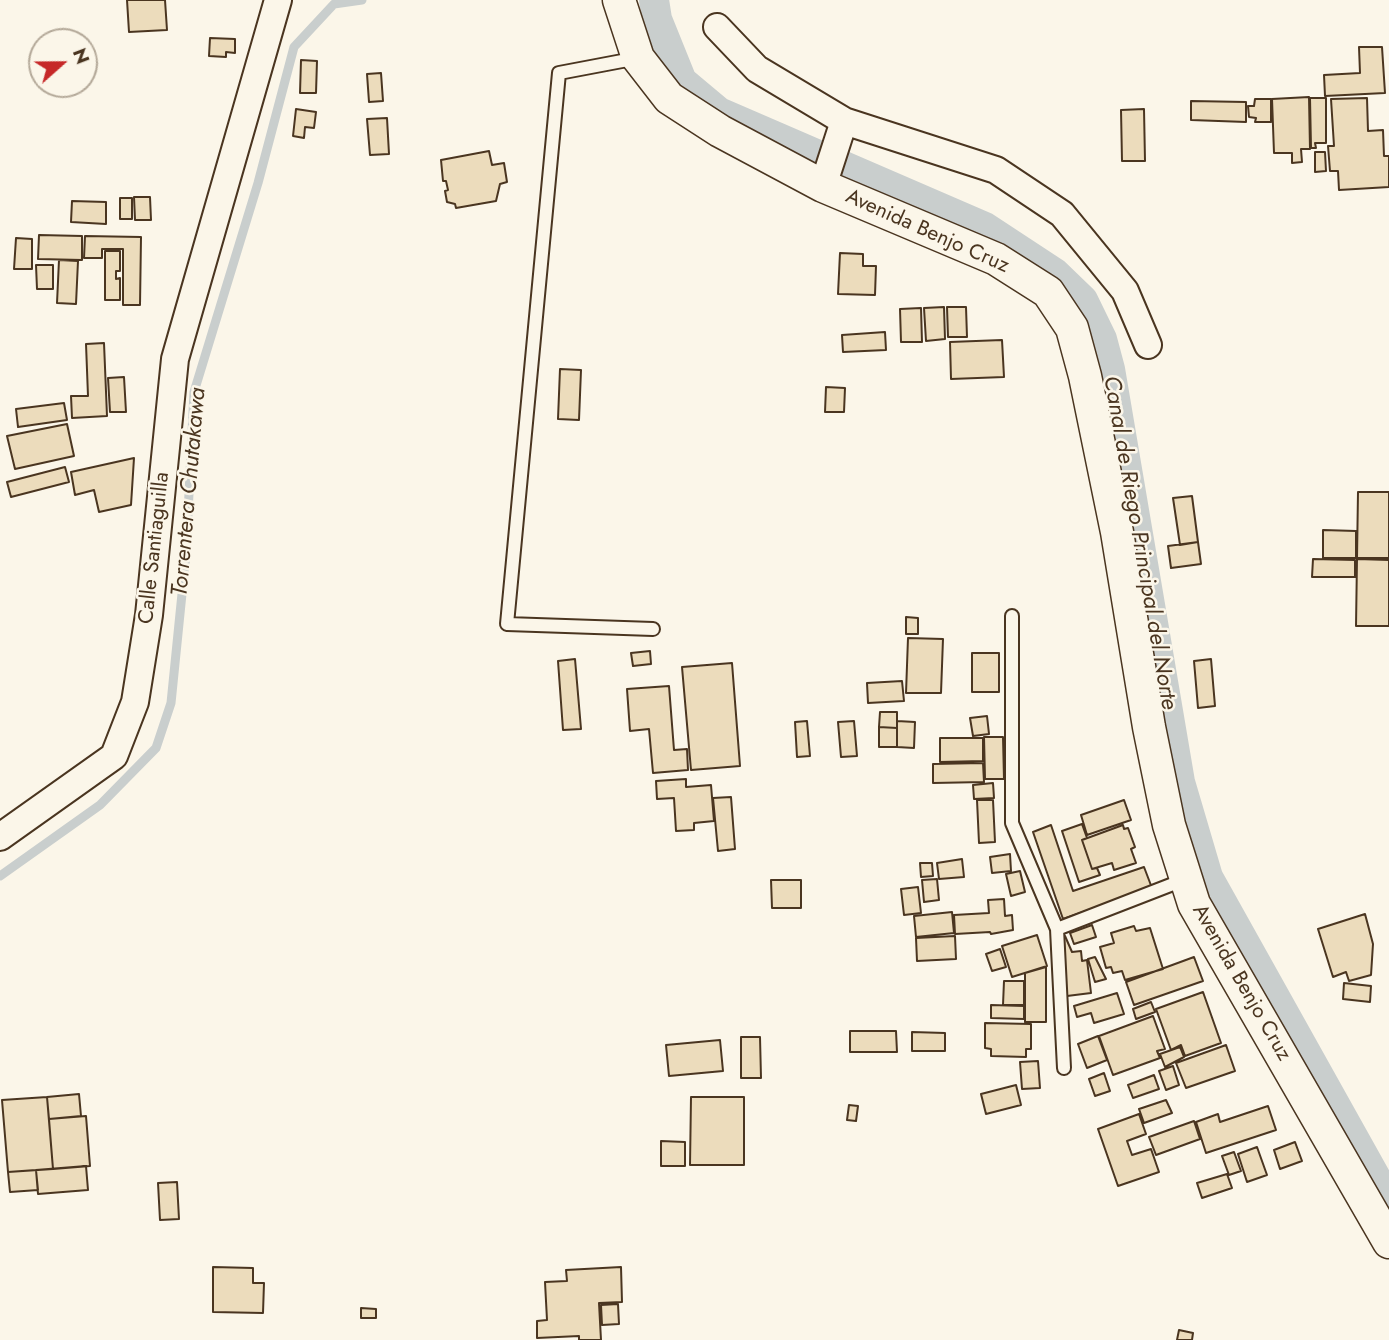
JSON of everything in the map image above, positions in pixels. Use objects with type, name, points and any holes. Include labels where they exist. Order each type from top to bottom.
[{"type":"street","name":"Calle Santiaguilla","points":[[0,836],[114,756],[135,702],[149,615],[175,359],[278,0]]},
{"type":"street","name":"Avenida Benjo Cruz","points":[[619,0],[638,58],[669,98],[720,131],[996,259],[1048,292],[1072,328],[1085,376],[1117,532],[1169,825],[1194,904],[1389,1242]]},
{"type":"street","points":[[717,27],[757,69],[842,127],[996,170],[1062,214],[1125,291],[1148,345]]},
{"type":"street","points":[[825,180],[842,127]]},
{"type":"lane","points":[[638,58],[559,73],[507,624],[653,629]]},
{"type":"lane","points":[[1012,616],[1012,823],[1057,929],[1064,1068]]},
{"type":"lane","points":[[1057,929],[1186,879]]},
{"type":"building","points":[[127,0],[165,0],[167,30],[129,32]]},
{"type":"building","points":[[210,38],[235,39],[235,53],[226,52],[226,57],[209,56]]},
{"type":"building","points":[[1359,47],[1382,47],[1385,93],[1325,96],[1324,75],[1360,73]]},
{"type":"building","points":[[301,60],[317,61],[316,93],[300,93]]},
{"type":"building","points":[[381,73],[383,101],[369,102],[367,74]]},
{"type":"building","points":[[1309,97],[1310,149],[1301,149],[1302,162],[1292,163],[1292,153],[1274,153],[1272,99]]},
{"type":"building","points":[[1310,98],[1326,98],[1326,143],[1315,143],[1316,148],[1311,148]]},
{"type":"building","points":[[1367,98],[1368,131],[1383,130],[1384,156],[1389,156],[1389,187],[1339,190],[1338,171],[1330,171],[1328,146],[1334,146],[1331,99]]},
{"type":"building","points":[[1255,99],[1271,99],[1271,122],[1255,122],[1256,118],[1249,117],[1248,106],[1254,106]]},
{"type":"building","points":[[1191,101],[1246,102],[1246,122],[1191,120]]},
{"type":"building","points":[[296,109],[316,112],[314,128],[305,127],[304,138],[293,136]]},
{"type":"building","points":[[1144,109],[1145,161],[1122,161],[1121,110]]},
{"type":"building","points":[[387,118],[389,154],[370,155],[367,119]]},
{"type":"building","points":[[489,151],[492,165],[504,163],[507,182],[500,184],[496,201],[456,208],[455,204],[447,202],[445,191],[448,190],[446,181],[443,181],[441,160]]},
{"type":"building","points":[[1315,152],[1325,152],[1326,171],[1315,172]]},
{"type":"building","points":[[134,197],[150,197],[151,220],[135,220]]},
{"type":"building","points":[[120,198],[132,198],[132,219],[120,219]]},
{"type":"building","points":[[72,201],[106,202],[106,224],[71,222]]},
{"type":"building","points":[[39,235],[82,236],[82,260],[38,259]]},
{"type":"building","points":[[85,236],[141,237],[140,305],[123,305],[123,249],[102,249],[102,258],[84,258]]},
{"type":"building","points":[[16,238],[32,239],[32,269],[14,269]]},
{"type":"building","points":[[105,251],[120,251],[120,271],[116,271],[116,279],[120,278],[120,300],[105,300]]},
{"type":"building","points":[[840,253],[863,254],[863,266],[876,266],[875,295],[838,294]]},
{"type":"building","points":[[59,260],[78,261],[76,304],[57,303]]},
{"type":"building","points":[[36,265],[53,265],[53,289],[37,289]]},
{"type":"building","points":[[944,307],[945,339],[926,341],[924,308]]},
{"type":"building","points":[[947,307],[966,307],[967,337],[948,337]]},
{"type":"building","points":[[921,308],[922,342],[901,342],[900,309]]},
{"type":"building","points":[[885,332],[886,350],[843,352],[842,335]]},
{"type":"building","points":[[1002,340],[1004,377],[951,379],[950,342]]},
{"type":"building","points":[[104,343],[107,416],[72,418],[71,396],[88,396],[86,344]]},
{"type":"building","points":[[560,369],[581,370],[579,420],[558,419]]},
{"type":"building","points":[[124,377],[126,412],[110,412],[108,378]]},
{"type":"building","points":[[826,387],[845,388],[844,412],[825,412]]},
{"type":"building","points":[[64,403],[67,420],[18,427],[16,409]]},
{"type":"building","points":[[67,424],[74,456],[15,469],[7,436]]},
{"type":"building","points":[[134,458],[131,505],[99,512],[94,490],[75,495],[71,472]]},
{"type":"building","points":[[65,467],[69,482],[11,497],[7,482]]},
{"type":"building","points":[[1358,492],[1389,492],[1389,558],[1357,558]]},
{"type":"building","points":[[1192,496],[1198,542],[1180,545],[1173,498]]},
{"type":"building","points":[[1323,530],[1356,531],[1356,558],[1323,558]]},
{"type":"building","points":[[1198,542],[1201,564],[1171,568],[1168,546]]},
{"type":"building","points":[[1313,559],[1355,560],[1355,577],[1312,577]]},
{"type":"building","points":[[1357,559],[1389,560],[1389,626],[1356,626]]},
{"type":"building","points":[[906,617],[918,618],[918,634],[906,634]]},
{"type":"building","points":[[908,638],[943,639],[941,693],[906,693]]},
{"type":"building","points":[[650,651],[651,664],[633,666],[631,653]]},
{"type":"building","points":[[972,653],[999,653],[999,692],[972,692]]},
{"type":"building","points":[[575,659],[581,729],[563,730],[558,661]]},
{"type":"building","points":[[1211,659],[1215,706],[1198,708],[1194,661]]},
{"type":"building","points":[[732,663],[740,766],[691,770],[682,667]]},
{"type":"building","points":[[902,681],[904,701],[868,703],[867,683]]},
{"type":"building","points":[[669,686],[674,750],[687,749],[688,770],[653,773],[649,729],[630,731],[627,689]]},
{"type":"building","points":[[880,712],[897,712],[897,728],[879,727]]},
{"type":"building","points":[[987,716],[989,734],[973,736],[970,718]]},
{"type":"building","points":[[807,721],[810,756],[797,757],[795,722]]},
{"type":"building","points":[[854,721],[857,756],[841,757],[838,722]]},
{"type":"building","points":[[897,721],[915,722],[914,748],[897,747]]},
{"type":"building","points":[[879,727],[897,728],[897,747],[879,747]]},
{"type":"building","points":[[984,737],[1003,737],[1004,779],[985,779]]},
{"type":"building","points":[[940,738],[983,738],[983,761],[940,762]]},
{"type":"building","points":[[983,763],[984,782],[933,783],[933,764]]},
{"type":"building","points":[[686,779],[686,787],[711,785],[714,821],[694,823],[694,830],[676,831],[674,798],[657,799],[656,781]]},
{"type":"building","points":[[993,783],[994,798],[974,799],[973,785]]},
{"type":"building","points":[[731,797],[735,849],[718,851],[713,798]]},
{"type":"building","points":[[977,800],[993,800],[995,842],[979,843]]},
{"type":"building","points":[[1124,800],[1131,820],[1087,835],[1081,815]]},
{"type":"building","points":[[1082,824],[1087,838],[1082,840],[1092,869],[1097,868],[1100,875],[1079,882],[1062,831]]},
{"type":"building","points":[[1051,825],[1073,891],[1144,867],[1152,888],[1063,919],[1033,832]]},
{"type":"building","points":[[1123,825],[1124,829],[1128,828],[1135,847],[1131,849],[1136,863],[1114,870],[1112,863],[1092,869],[1082,840]]},
{"type":"building","points":[[1010,854],[1011,871],[992,873],[990,857]]},
{"type":"building","points":[[962,859],[964,877],[939,879],[937,863]]},
{"type":"building","points":[[920,863],[932,863],[933,876],[921,877]]},
{"type":"building","points":[[1020,871],[1025,892],[1011,896],[1006,874]]},
{"type":"building","points":[[937,879],[939,900],[924,902],[922,880]]},
{"type":"building","points":[[771,880],[801,880],[801,908],[772,908]]},
{"type":"building","points":[[918,887],[921,913],[904,915],[901,889]]},
{"type":"building","points":[[1004,899],[1005,916],[1012,915],[1013,930],[991,934],[955,934],[954,915],[989,913],[988,900]]},
{"type":"building","points":[[952,912],[954,933],[916,937],[914,916]]},
{"type":"building","points":[[1365,914],[1373,944],[1371,975],[1349,981],[1346,972],[1333,977],[1318,929]]},
{"type":"building","points":[[1092,925],[1096,937],[1074,944],[1070,933]]},
{"type":"building","points":[[1134,926],[1136,931],[1150,928],[1163,969],[1125,980],[1122,971],[1113,973],[1111,967],[1106,968],[1100,947],[1114,943],[1111,933]]},
{"type":"building","points":[[1037,935],[1047,966],[1012,977],[1002,946]]},
{"type":"building","points":[[955,936],[956,959],[917,961],[916,938]]},
{"type":"building","points":[[1065,936],[1072,952],[1081,951],[1082,961],[1087,960],[1091,993],[1067,996],[1061,938]]},
{"type":"building","points":[[1000,949],[1006,967],[992,971],[986,954]]},
{"type":"building","points":[[1095,957],[1106,979],[1095,982],[1088,959]]},
{"type":"building","points":[[1194,957],[1203,981],[1134,1005],[1126,982]]},
{"type":"building","points":[[1046,967],[1046,1022],[1025,1022],[1025,973]]},
{"type":"building","points":[[1004,981],[1024,981],[1024,1005],[1003,1005]]},
{"type":"building","points":[[1344,983],[1371,986],[1370,1002],[1343,999]]},
{"type":"building","points":[[1203,992],[1221,1043],[1185,1056],[1181,1045],[1171,1050],[1156,1009]]},
{"type":"building","points":[[1117,993],[1124,1014],[1094,1023],[1091,1013],[1077,1017],[1074,1006]]},
{"type":"building","points":[[1151,1002],[1155,1012],[1136,1019],[1133,1009]]},
{"type":"building","points":[[991,1005],[1024,1006],[1024,1019],[991,1018]]},
{"type":"building","points":[[1153,1016],[1165,1049],[1157,1051],[1160,1058],[1113,1075],[1099,1036]]},
{"type":"building","points":[[985,1023],[1031,1024],[1031,1049],[1026,1049],[1026,1057],[991,1056],[991,1049],[985,1048]]},
{"type":"building","points":[[850,1031],[896,1031],[897,1052],[850,1052]]},
{"type":"building","points":[[912,1032],[945,1033],[945,1051],[912,1051]]},
{"type":"building","points":[[1098,1036],[1107,1060],[1087,1068],[1078,1044]]},
{"type":"building","points":[[741,1037],[760,1037],[761,1078],[741,1078]]},
{"type":"building","points":[[720,1040],[723,1071],[669,1076],[666,1045]]},
{"type":"building","points":[[1226,1045],[1235,1071],[1186,1088],[1176,1063]]},
{"type":"building","points":[[1180,1047],[1184,1057],[1165,1067],[1160,1054]]},
{"type":"building","points":[[1038,1061],[1040,1088],[1022,1089],[1020,1062]]},
{"type":"building","points":[[1173,1066],[1179,1085],[1166,1090],[1159,1071]]},
{"type":"building","points":[[1104,1073],[1110,1091],[1095,1096],[1089,1079]]},
{"type":"building","points":[[1154,1075],[1159,1089],[1133,1098],[1128,1085]]},
{"type":"building","points":[[1016,1085],[1021,1105],[986,1114],[981,1094]]},
{"type":"building","points":[[79,1094],[81,1116],[49,1119],[47,1097]]},
{"type":"building","points":[[47,1097],[53,1169],[8,1172],[2,1100]]},
{"type":"building","points":[[691,1097],[744,1097],[744,1165],[690,1165]]},
{"type":"building","points":[[1166,1100],[1172,1113],[1144,1123],[1139,1109]]},
{"type":"building","points":[[849,1105],[858,1106],[856,1121],[847,1120]]},
{"type":"building","points":[[1268,1106],[1276,1130],[1206,1153],[1196,1122],[1218,1114],[1220,1122]]},
{"type":"building","points":[[1139,1114],[1146,1134],[1127,1141],[1132,1155],[1151,1149],[1159,1172],[1118,1186],[1098,1129]]},
{"type":"building","points":[[86,1116],[90,1166],[53,1169],[49,1119]]},
{"type":"building","points":[[1194,1121],[1200,1139],[1156,1155],[1149,1137]]},
{"type":"building","points":[[661,1141],[685,1142],[685,1166],[661,1166]]},
{"type":"building","points":[[1295,1142],[1302,1161],[1280,1169],[1274,1150]]},
{"type":"building","points":[[1257,1147],[1267,1175],[1247,1182],[1238,1154]]},
{"type":"building","points":[[1234,1152],[1241,1171],[1229,1175],[1222,1156]]},
{"type":"building","points":[[86,1166],[88,1190],[38,1194],[36,1170]]},
{"type":"building","points":[[36,1170],[38,1190],[10,1192],[8,1172]]},
{"type":"building","points":[[1227,1174],[1232,1188],[1202,1198],[1197,1183]]},
{"type":"building","points":[[177,1182],[179,1219],[160,1220],[158,1183]]},
{"type":"building","points":[[213,1267],[253,1268],[253,1283],[264,1283],[263,1313],[213,1312]]},
{"type":"building","points":[[621,1267],[622,1302],[599,1303],[601,1340],[579,1340],[579,1336],[537,1338],[537,1321],[547,1320],[545,1282],[567,1281],[566,1270]]},
{"type":"building","points":[[618,1304],[619,1324],[602,1325],[601,1305]]},
{"type":"building","points":[[361,1308],[376,1309],[376,1318],[361,1318]]},
{"type":"building","points":[[1179,1330],[1193,1333],[1192,1340],[1177,1340]]},
{"type":"waterway","name":"Torrentera Chutakawa","points":[[0,876],[100,805],[156,748],[171,703],[186,554],[194,392],[258,183],[294,47],[334,4],[362,0]]},
{"type":"waterway","name":"Canal de Riego Principal del Norte","points":[[654,0],[657,19],[682,81],[719,112],[985,227],[1055,273],[1083,300],[1102,339],[1110,369],[1180,782],[1208,877],[1389,1201]]}]
